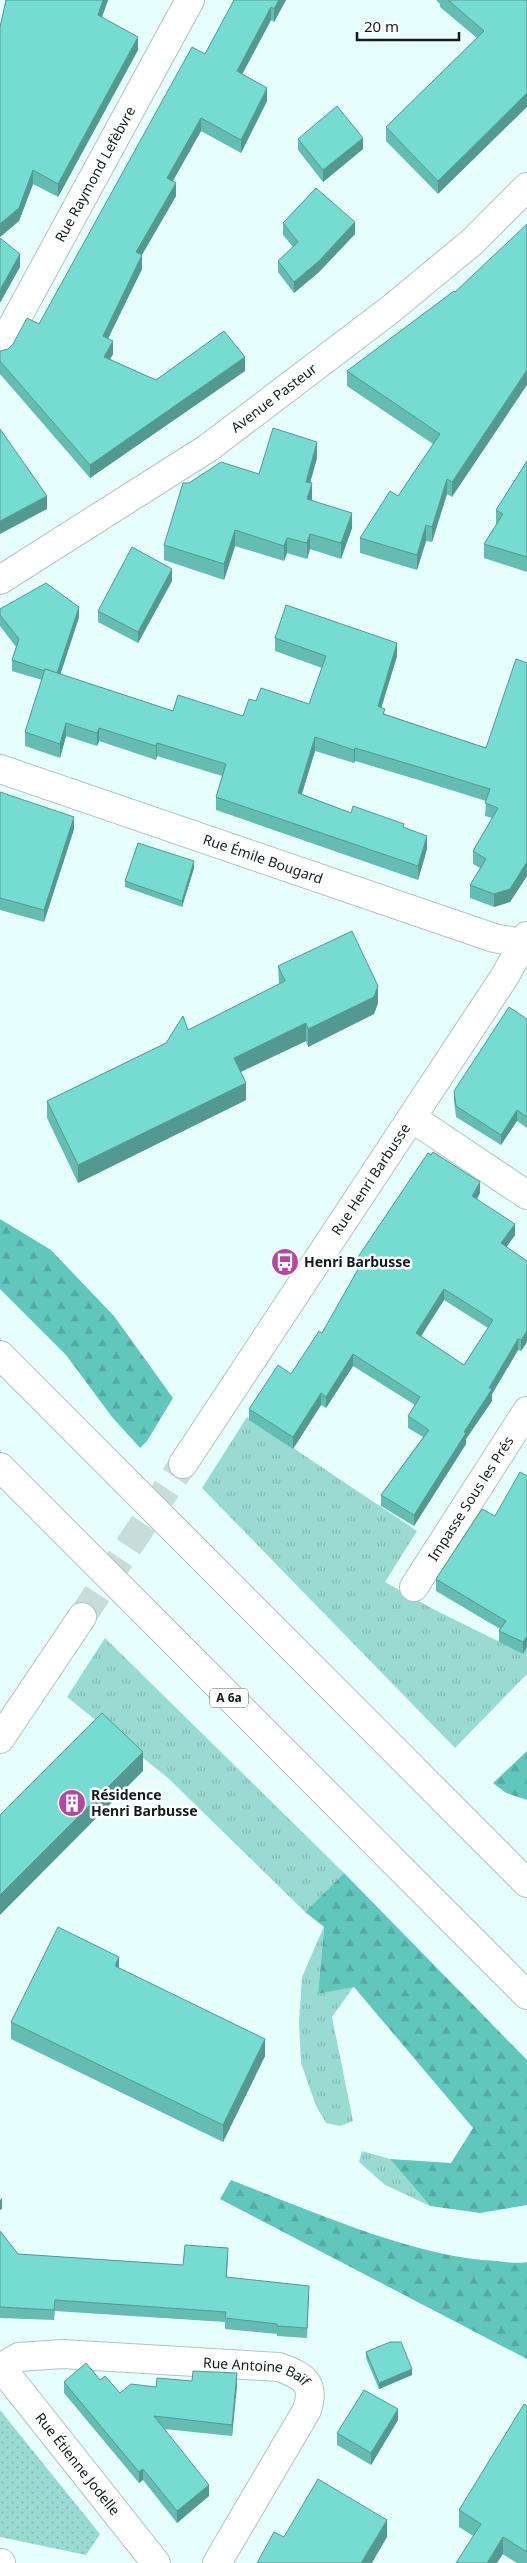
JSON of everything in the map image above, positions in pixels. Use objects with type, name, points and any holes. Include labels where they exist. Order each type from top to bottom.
[{"type":"main road","name":"Rue Raymond Lefèbvre","points":[[0,350],[190,0]]},
{"type":"main road","name":"Avenue Pasteur","points":[[0,580],[208,448],[391,309],[472,242],[527,187]]},
{"type":"main road","name":"Rue Émile Bougard","points":[[0,769],[494,938],[526,941]]},
{"type":"main road","name":"Rue Henri Barbusse","points":[[183,1464],[412,1118],[526,941]]},
{"type":"main road","points":[[412,1118],[527,1195]]},
{"type":"main road","points":[[0,1355],[527,1882]]},
{"type":"main road","name":"Impasse Sous les Prés","points":[[414,1587],[527,1411]]},
{"type":"main road","name":"A 6a","points":[[0,1467],[527,1996]]},
{"type":"main road","points":[[0,1739],[82,1617]]},
{"type":"main road","name":"Rue Antoine Baïf","points":[[0,2367],[19,2357],[62,2354],[279,2367],[304,2379],[310,2387],[311,2399],[307,2410],[217,2563]]},
{"type":"main road","name":"Rue Étienne Jodelle","points":[[0,2367],[156,2563]]},
{"type":"green space","points":[[0,1219],[51,1250],[114,1316],[173,1398],[147,1441],[140,1448],[112,1417],[66,1355],[0,1289]]},
{"type":"green space","points":[[247,1417],[417,1531],[385,1582],[433,1609],[522,1653],[527,1647],[527,1674],[455,1748],[202,1488]]},
{"type":"green space","points":[[105,1638],[344,1873],[305,1912],[168,1778],[67,1697]]},
{"type":"green space","points":[[527,1751],[527,1800],[506,1793],[493,1783]]},
{"type":"green space","points":[[344,1873],[527,2060],[527,2205],[480,2213],[430,2206],[390,2159],[451,2163],[473,2128],[354,1987],[318,1994],[324,1927],[305,1912]]},
{"type":"green space","points":[[324,1926],[318,1994],[354,1986],[332,2017],[353,2121],[340,2126],[326,2123],[316,2106],[301,2063],[299,2022],[302,1977]]},
{"type":"green space","points":[[362,2151],[390,2159],[430,2206],[385,2185],[359,2162]]},
{"type":"green space","points":[[231,2180],[328,2218],[397,2242],[465,2258],[512,2263],[527,2262],[527,2359],[220,2199]]},
{"type":"green space","points":[[0,2410],[100,2534],[86,2555],[0,2537]]},
{"type":"building","points":[[6,0],[103,0],[98,15],[138,37],[58,184],[33,170],[19,208],[0,224],[0,27]]},
{"type":"building","points":[[234,0],[279,0],[274,9],[271,7],[237,71],[267,88],[241,140],[201,118],[167,178],[176,183],[136,252],[142,255],[103,336],[113,341],[104,357],[156,380],[224,331],[245,357],[90,465],[0,361],[0,351],[8,349],[13,344],[27,318],[39,324],[192,47],[205,54]]},
{"type":"building","points":[[448,0],[527,0],[527,93],[438,181],[386,127],[484,31]]},
{"type":"building","points":[[337,106],[363,138],[323,170],[298,139]]},
{"type":"building","points":[[316,188],[355,222],[319,261],[294,282],[278,261],[298,242],[283,223]]},
{"type":"building","points":[[527,224],[527,370],[452,482],[447,479],[432,527],[426,525],[417,555],[360,538],[390,491],[398,496],[440,434],[347,371],[455,292]]},
{"type":"building","points":[[0,238],[20,254],[0,290]]},
{"type":"building","points":[[273,428],[317,442],[306,482],[312,483],[307,499],[352,513],[341,543],[310,534],[307,543],[287,538],[284,546],[235,530],[224,564],[164,545],[183,483],[189,483],[221,462],[259,474]]},
{"type":"building","points":[[0,429],[47,496],[0,521]]},
{"type":"building","points":[[527,461],[527,557],[484,544],[503,514],[496,510]]},
{"type":"building","points":[[132,547],[172,569],[138,632],[98,611]]},
{"type":"building","points":[[46,583],[79,607],[57,673],[12,660],[19,639],[0,615],[0,609]]},
{"type":"building","points":[[286,605],[397,643],[378,706],[385,709],[383,714],[486,748],[516,659],[527,663],[527,862],[510,889],[494,894],[470,885],[486,859],[473,851],[498,808],[485,803],[490,789],[315,737],[298,793],[351,813],[353,806],[404,824],[403,827],[427,836],[418,866],[216,797],[226,764],[157,743],[156,746],[99,728],[97,733],[66,723],[60,744],[25,732],[45,669],[173,711],[178,695],[243,716],[249,699],[256,701],[261,688],[309,704],[326,656],[275,638]]},
{"type":"building","points":[[0,792],[74,817],[44,910],[0,898]]},
{"type":"building","points":[[138,843],[194,861],[182,901],[125,881]]},
{"type":"building","points":[[352,931],[378,986],[374,997],[308,1029],[306,1023],[234,1058],[246,1083],[78,1165],[47,1101],[166,1043],[183,1016],[188,1030],[285,981],[278,966]]},
{"type":"building","points":[[509,1007],[527,1019],[527,1117],[517,1110],[501,1135],[456,1106],[454,1091]]},
{"type":"building","points":[[433,1152],[480,1182],[472,1196],[515,1224],[501,1243],[527,1261],[527,1331],[521,1340],[518,1339],[489,1388],[492,1389],[464,1432],[466,1433],[414,1515],[381,1495],[429,1430],[408,1416],[420,1397],[353,1354],[326,1397],[321,1393],[293,1437],[249,1409],[278,1365],[291,1374],[319,1331],[322,1333],[361,1264],[356,1260],[428,1153],[431,1155]],"holes":[[[444,1289],[493,1320],[464,1365],[416,1333]]]},
{"type":"building","points":[[520,1472],[527,1476],[527,1636],[523,1642],[499,1631],[506,1621],[436,1579],[482,1509],[495,1516]]},
{"type":"building","name":"Résidence Henri Barbusse","points":[[102,1713],[143,1752],[0,1895],[0,1815]]},
{"type":"building","points":[[58,1927],[119,1957],[115,1966],[265,2039],[223,2125],[11,2022]]},
{"type":"building","points":[[0,2231],[18,2254],[183,2265],[185,2245],[228,2248],[226,2277],[309,2286],[307,2328],[277,2326],[277,2324],[225,2318],[226,2312],[55,2300],[54,2310],[0,2307]]},
{"type":"building","points":[[390,2342],[401,2342],[412,2369],[379,2383],[366,2352]]},
{"type":"building","points":[[86,2363],[100,2380],[105,2376],[120,2393],[131,2384],[156,2387],[157,2378],[192,2381],[193,2371],[237,2373],[232,2425],[154,2416],[209,2485],[177,2511],[143,2469],[139,2472],[64,2382]]},
{"type":"building","points":[[364,2390],[398,2409],[371,2453],[337,2433]]},
{"type":"building","points":[[524,2404],[527,2406],[527,2552],[503,2537],[487,2563],[456,2563],[481,2524],[459,2510]]},
{"type":"building","points":[[318,2479],[387,2520],[361,2563],[257,2563],[274,2532],[284,2537]]},
{"type":"tunnel","points":[[82,1617],[183,1464]]},
{"type":"place","name":"Henri Barbusse","points":[[285,1262]]},
{"type":"place","name":"Résidence Henri Barbusse","points":[[72,1803]]}]
